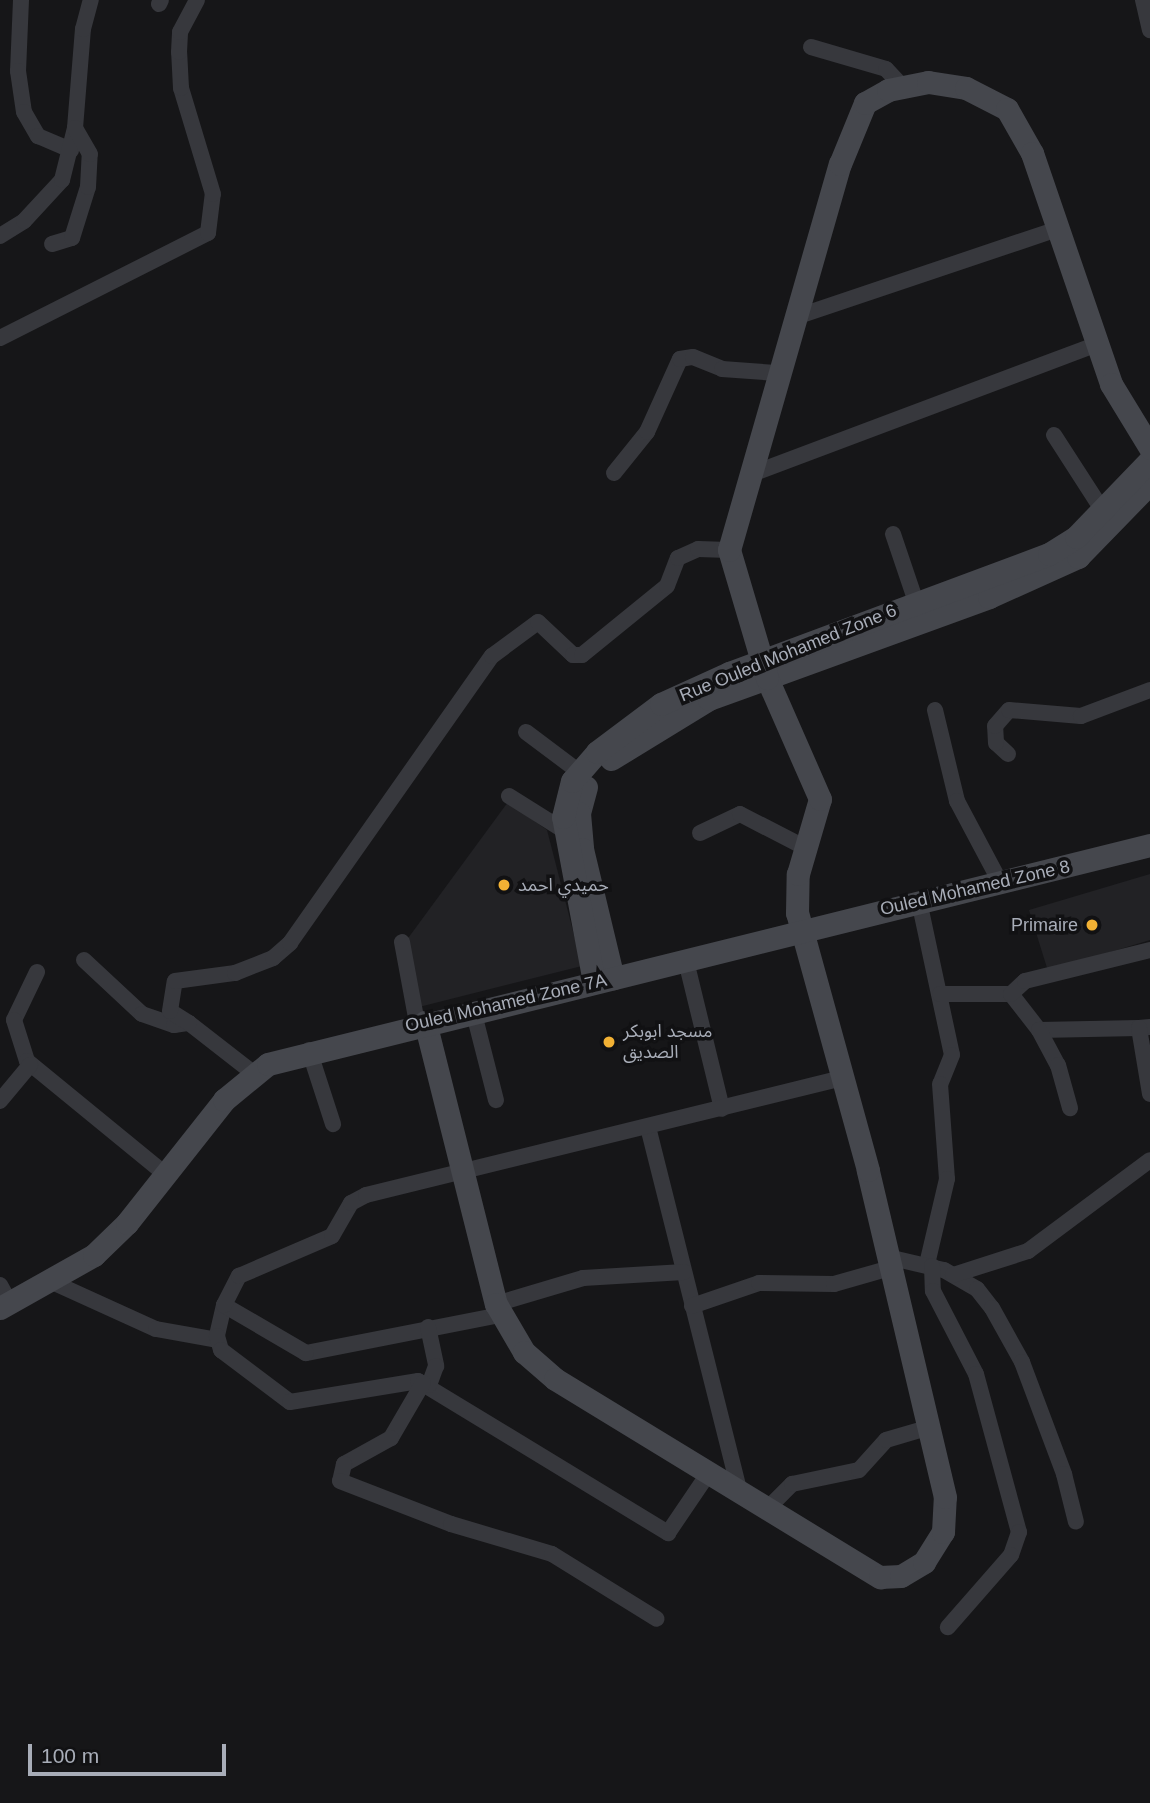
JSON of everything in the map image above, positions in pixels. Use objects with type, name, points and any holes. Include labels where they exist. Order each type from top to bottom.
[{"type":"street","points":[[22,0],[18,71],[24,112],[38,136],[71,150]]},
{"type":"street","points":[[0,236],[57,187],[71,150],[83,29],[91,0]]},
{"type":"street","points":[[0,338],[208,233],[213,194],[181,88],[178,52],[180,32],[197,0]]},
{"type":"street","points":[[1143,0],[1150,30]]},
{"type":"street","points":[[811,47],[886,69],[902,86]]},
{"type":"street","points":[[402,943],[498,1310],[524,1352],[555,1379],[740,1495],[880,1577],[910,1572],[937,1548],[946,1518],[889,1263],[844,1078],[802,933],[796,901],[806,848],[820,799],[764,669],[729,550],[776,373],[859,112],[875,97],[902,86],[928,82],[966,88],[1007,109],[1026,137],[1111,384],[1150,449]]},
{"type":"street","points":[[52,244],[72,238],[88,187],[90,154],[75,128]]},
{"type":"street","points":[[796,317],[1058,229]]},
{"type":"street","points":[[748,475],[1097,344]]},
{"type":"street","points":[[614,473],[647,432],[680,359],[693,357],[722,369],[776,373]]},
{"type":"street","points":[[1054,435],[1103,511]]},
{"type":"street","name":"Rue Ouled Mohamed Zone 6","points":[[604,980],[582,849],[579,813],[588,783],[612,758],[667,721],[764,669],[916,602],[1049,554],[1103,511],[1150,460]]},
{"type":"street","name":"Rue Ouled Mohamed Zone 6","points":[[578,771],[661,705],[989,597],[1079,557],[1150,483]]},
{"type":"street","points":[[893,534],[916,602]]},
{"type":"street","points":[[252,1072],[170,1011],[175,981],[245,970],[290,943],[492,656],[536,622],[573,655],[582,655],[667,586],[678,558],[698,549],[729,550]]},
{"type":"street","points":[[1008,754],[996,743],[995,726],[1009,710],[1081,716],[1150,690]]},
{"type":"street","points":[[934,710],[957,802],[1000,882]]},
{"type":"street","points":[[526,732],[578,771],[568,790],[563,830],[604,980]]},
{"type":"street","points":[[509,796],[563,830]]},
{"type":"street","points":[[700,834],[740,814],[806,848]]},
{"type":"street","name":"Ouled Mohamed Zone 8","points":[[802,933],[919,901],[1150,845]]},
{"type":"street","points":[[919,901],[952,1049],[940,1084],[947,1179],[930,1265],[933,1291],[976,1374],[1019,1532],[1012,1555],[948,1626]]},
{"type":"street","name":"Ouled Mohamed Zone 7A","points":[[3,1299],[50,1281],[94,1255],[165,1174],[224,1100],[252,1072],[309,1050],[802,933]]},
{"type":"street","points":[[940,993],[1011,994],[1025,981],[1150,950]]},
{"type":"street","points":[[85,960],[142,1014],[164,1023],[189,1023]]},
{"type":"street","points":[[686,961],[722,1109]]},
{"type":"street","points":[[37,972],[14,1020],[30,1065],[165,1174]]},
{"type":"street","points":[[1011,994],[1039,1030],[1058,1065],[1070,1108]]},
{"type":"street","points":[[473,1010],[496,1100]]},
{"type":"street","points":[[1039,1030],[1144,1028],[1150,1094]]},
{"type":"street","points":[[309,1050],[333,1124]]},
{"type":"street","points":[[0,1101],[30,1065]]},
{"type":"street","points":[[217,1340],[224,1305],[239,1276],[332,1236],[355,1199],[460,1170],[844,1078]]},
{"type":"street","points":[[648,1127],[740,1495]]},
{"type":"street","points":[[953,1275],[1028,1251],[1150,1160]]},
{"type":"street","points":[[692,1306],[759,1283],[834,1284],[889,1263],[930,1265],[953,1275],[984,1296],[1010,1335],[1064,1474],[1076,1522]]},
{"type":"street","points":[[224,1305],[299,1353],[498,1310],[583,1278],[684,1272]]},
{"type":"street","points":[[50,1281],[156,1329],[217,1340],[240,1368],[296,1404],[402,1380],[426,1384],[455,1406],[668,1533],[708,1474]]},
{"type":"street","points":[[428,1327],[436,1366],[426,1384],[391,1438],[344,1464],[340,1481],[451,1524],[552,1554],[657,1619]]},
{"type":"street","points":[[766,1510],[792,1484],[859,1470],[886,1440],[927,1429]]},
{"type":"shaded area","name":"حميدي احمد","points":[[508,802],[547,830],[582,966],[419,1007],[406,941]]},
{"type":"shaded area","name":"Primaire","points":[[1150,874],[1150,940],[1048,971],[1029,910]]},
{"type":"place","name":"حميدي احمد","points":[[504,885]]},
{"type":"place","name":"Primaire","points":[[1092,925]]},
{"type":"place","name":"مسجد ابوبكر الصديق","points":[[609,1042]]}]
